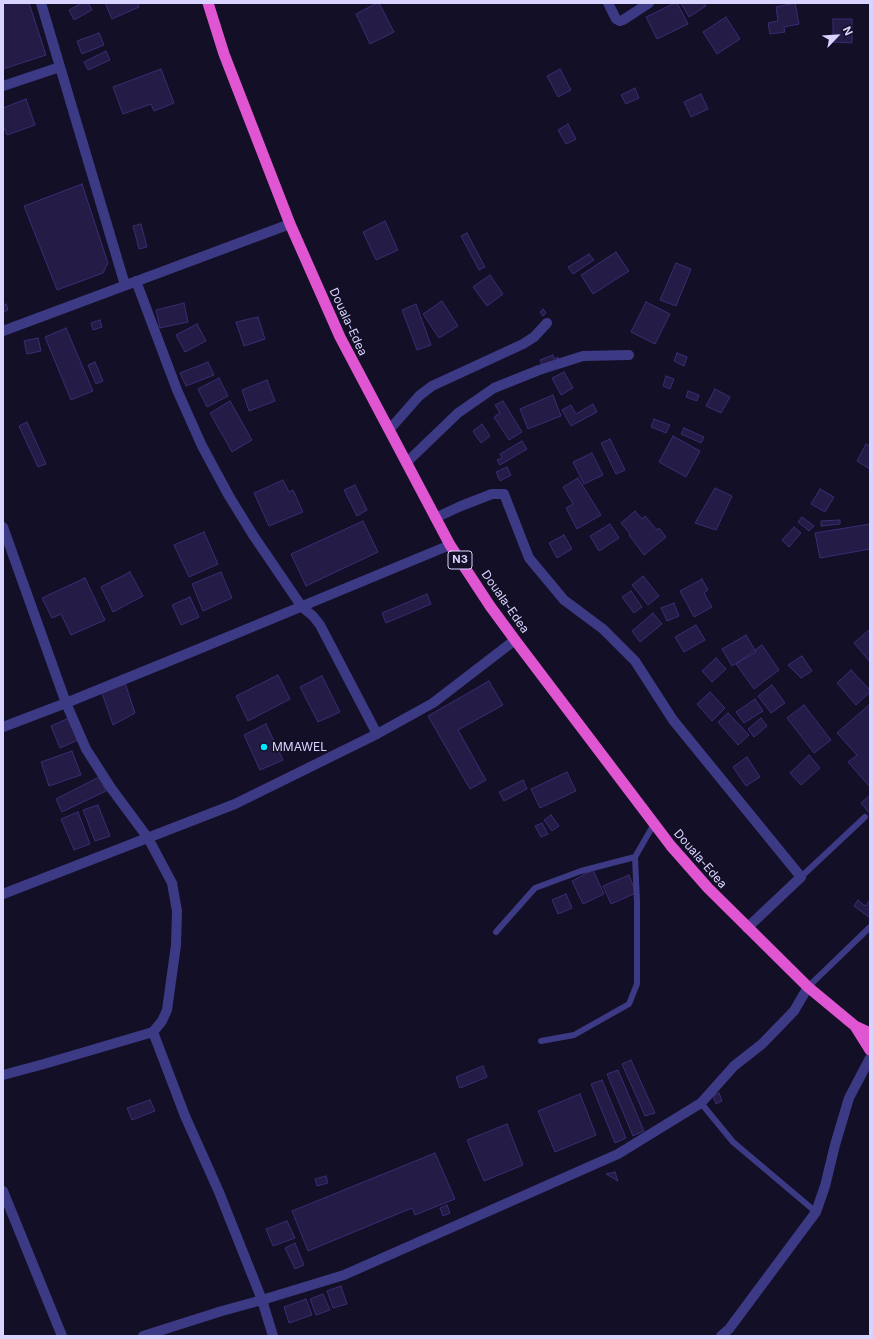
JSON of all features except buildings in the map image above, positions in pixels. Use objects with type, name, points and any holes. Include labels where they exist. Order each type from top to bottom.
[{"type":"highway","name":"Douala-Edea","points":[[208,3],[224,54],[290,224],[340,337],[450,545],[515,640],[671,846],[708,888],[808,987],[855,1026],[870,1033]]},
{"type":"highway","name":"Douala-Edea","points":[[855,1026],[870,1050]]},
{"type":"street","points":[[41,3],[125,286]]},
{"type":"street","points":[[608,3],[616,19],[620,21],[648,3]]},
{"type":"street","points":[[3,86],[60,67]]},
{"type":"street","points":[[3,331],[290,224]]},
{"type":"street","points":[[136,281],[177,390],[202,446],[245,522],[302,607],[313,616],[320,625],[377,734]]},
{"type":"street","points":[[388,430],[419,396],[432,386],[523,344],[534,337],[547,323]]},
{"type":"street","points":[[406,463],[458,413],[494,388],[539,370],[582,356],[629,355]]},
{"type":"street","points":[[436,518],[492,494],[504,494],[529,558],[564,600],[603,629],[635,661],[673,720],[801,877],[747,928]]},
{"type":"street","points":[[3,528],[66,703],[86,749],[111,788],[148,838],[172,883],[177,911],[176,946],[167,1010],[162,1021],[153,1032],[3,1075]]},
{"type":"street","points":[[3,727],[302,607],[450,545]]},
{"type":"street","points":[[3,894],[235,804],[377,734],[433,703],[515,640]]},
{"type":"street","points":[[143,1336],[344,1275],[618,1154],[701,1103],[734,1066],[762,1044],[794,1011],[808,987]]},
{"type":"street","points":[[153,1032],[185,1116],[219,1192],[262,1300],[274,1336]]},
{"type":"street","points":[[721,1336],[729,1329],[816,1212],[825,1186],[834,1145],[849,1098],[870,1058]]},
{"type":"street","points":[[3,1192],[62,1336]]},
{"type":"lane","points":[[801,877],[864,817]]},
{"type":"lane","points":[[541,1041],[574,1035],[628,1004],[637,984],[637,902],[635,857],[654,824]]},
{"type":"lane","points":[[496,932],[535,888],[582,871],[635,857]]},
{"type":"lane","points":[[808,987],[870,927]]},
{"type":"lane","points":[[701,1103],[733,1142],[816,1212]]},
{"type":"place","name":"MMAWEL","points":[[264,747]]}]
